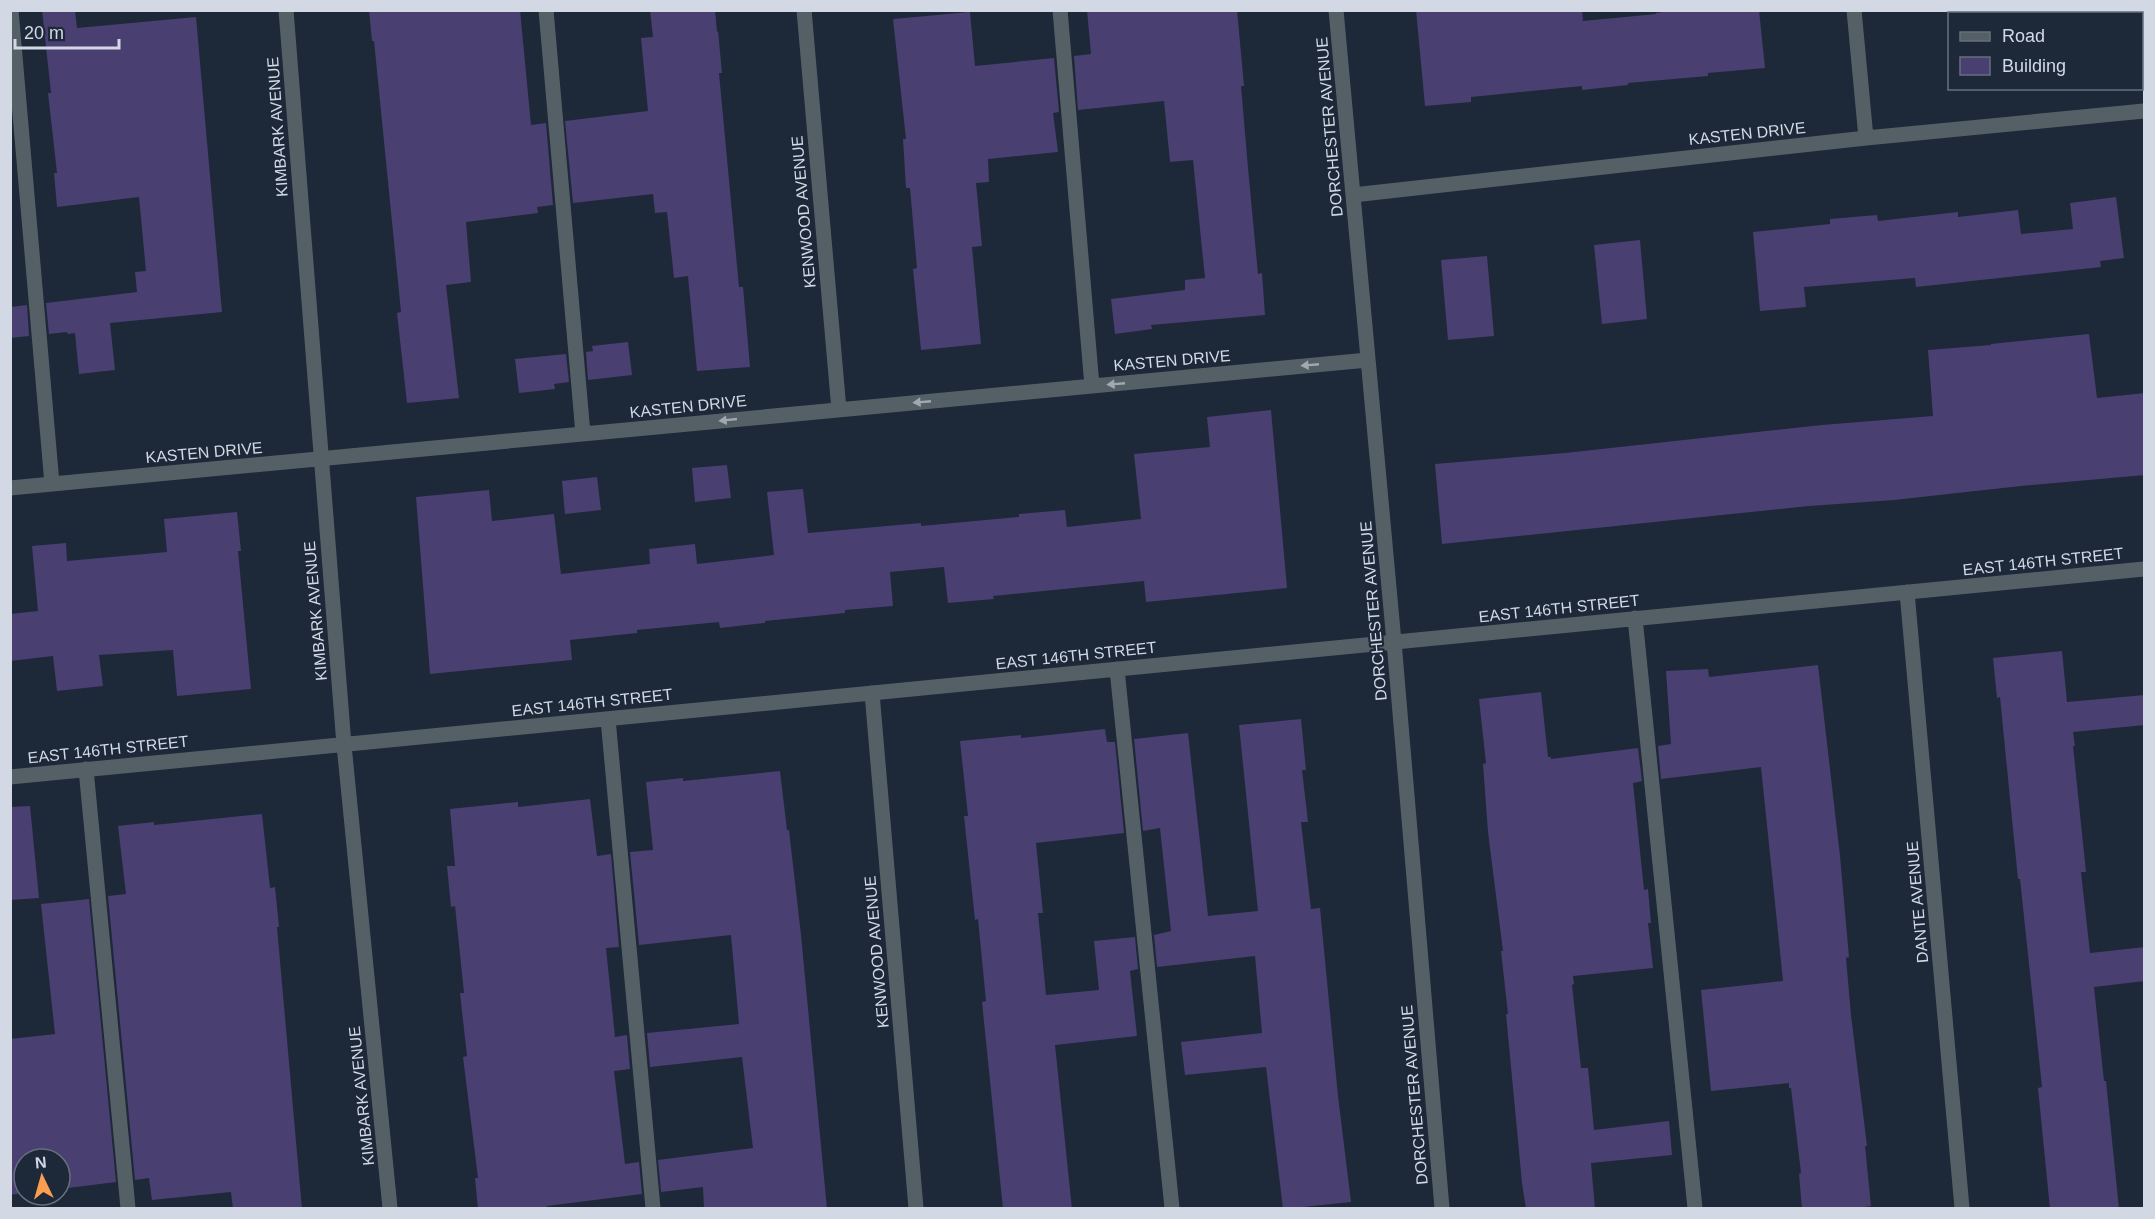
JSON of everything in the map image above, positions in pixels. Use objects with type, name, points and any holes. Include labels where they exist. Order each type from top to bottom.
[{"type":"street","points":[[11,10],[52,484]]},
{"type":"street","name":"KIMBARK AVENUE","points":[[286,10],[344,745],[390,1209]]},
{"type":"street","points":[[546,10],[583,434]]},
{"type":"street","name":"KENWOOD AVENUE","points":[[804,10],[839,410]]},
{"type":"street","points":[[1060,10],[1092,386]]},
{"type":"street","name":"DORCHESTER AVENUE","points":[[1336,10],[1394,642],[1442,1209]]},
{"type":"street","points":[[1854,10],[1866,138]]},
{"type":"street","name":"KASTEN DRIVE","points":[[1353,195],[1866,138],[2145,111]]},
{"type":"street","name":"KASTEN DRIVE","points":[[10,488],[1368,360]]},
{"type":"street","name":"EAST 146TH STREET","points":[[10,777],[2145,569]]},
{"type":"street","name":"DANTE AVENUE","points":[[1907,592],[1962,1209]]},
{"type":"street","points":[[1635,618],[1695,1209]]},
{"type":"street","points":[[1117,669],[1172,1209]]},
{"type":"street","name":"KENWOOD AVENUE","points":[[872,693],[916,1209]]},
{"type":"street","points":[[608,719],[653,1209]]},
{"type":"street","points":[[86,770],[128,1209]]},
{"type":"building","points":[[42,10],[75,10],[77,28],[196,17],[222,312],[110,323],[115,370],[79,374],[75,333],[49,334],[46,303],[137,292],[135,272],[146,271],[139,197],[57,207],[54,173],[57,173],[48,93],[51,93]]},
{"type":"building","points":[[369,10],[520,10],[531,125],[546,123],[553,205],[537,207],[538,213],[466,222],[471,282],[446,285],[459,398],[407,403],[397,313],[401,312]]},
{"type":"building","points":[[650,10],[715,10],[739,287],[743,287],[750,367],[697,371],[688,276],[674,278],[667,212],[655,213],[653,194],[573,203],[565,121],[648,111],[641,38],[653,37]]},
{"type":"building","points":[[1087,10],[1237,10],[1248,168],[1258,274],[1262,273],[1265,315],[1151,325],[1152,329],[1115,334],[1111,299],[1185,290],[1185,280],[1205,278],[1193,160],[1170,162],[1164,101],[1078,110],[1074,56],[1091,54]]},
{"type":"building","points":[[1416,10],[1582,10],[1583,21],[1677,10],[1759,10],[1765,68],[1708,73],[1708,76],[1628,83],[1628,85],[1582,90],[1582,86],[1471,97],[1471,102],[1425,106]]},
{"type":"building","points":[[970,12],[975,66],[1054,58],[1059,112],[1053,113],[1058,152],[988,159],[989,182],[976,183],[982,246],[972,247],[981,344],[921,350],[913,269],[917,268],[910,188],[906,188],[903,139],[906,139],[893,19]]},
{"type":"building","points":[[2116,197],[2124,258],[2100,261],[2101,267],[1916,287],[1915,278],[1804,287],[1806,307],[1760,311],[1753,232],[1830,224],[1830,219],[1877,215],[1878,221],[1958,212],[1958,217],[2018,210],[2021,234],[2073,229],[2070,203]]},
{"type":"building","points":[[1640,240],[1647,319],[1602,324],[1594,245]]},
{"type":"building","points":[[1487,256],[1494,336],[1448,340],[1441,260]]},
{"type":"building","points":[[27,305],[29,336],[10,338],[10,307]]},
{"type":"building","points":[[2089,334],[2097,398],[2145,393],[2145,475],[1894,500],[1809,506],[1442,544],[1435,464],[1933,416],[1928,350]]},
{"type":"building","points":[[628,342],[632,375],[588,380],[586,352],[593,351],[592,346]]},
{"type":"building","points":[[566,354],[569,382],[554,384],[555,389],[519,393],[515,359]]},
{"type":"building","points":[[1271,410],[1287,588],[1146,602],[1144,581],[993,596],[994,599],[948,603],[944,567],[890,572],[893,606],[845,610],[845,613],[720,628],[719,622],[637,630],[637,633],[570,640],[572,660],[430,674],[416,497],[489,490],[492,521],[554,514],[561,574],[650,564],[649,549],[695,544],[697,564],[774,555],[767,492],[803,489],[808,533],[921,523],[921,526],[1019,517],[1019,514],[1065,510],[1067,527],[1141,519],[1134,454],[1210,447],[1207,417]]},
{"type":"building","points":[[727,465],[731,498],[695,502],[692,468]]},
{"type":"building","points":[[597,477],[601,510],[565,514],[562,481]]},
{"type":"building","points":[[237,512],[241,551],[238,551],[251,689],[177,696],[173,650],[99,655],[103,686],[57,691],[53,656],[10,661],[10,614],[38,611],[32,546],[66,543],[67,561],[167,552],[164,519]]},
{"type":"building","points":[[2062,651],[2067,702],[2145,695],[2145,725],[2073,732],[2086,872],[2081,872],[2090,953],[2145,947],[2145,981],[2094,987],[2119,1209],[2050,1209],[2038,1088],[2042,1087],[2000,697],[1997,698],[1993,658]]},
{"type":"building","points":[[1818,665],[1840,856],[1849,957],[1846,958],[1851,1015],[1867,1146],[1865,1146],[1871,1206],[1851,1209],[1802,1209],[1799,1174],[1801,1173],[1789,1083],[1711,1091],[1701,990],[1783,981],[1761,767],[1661,779],[1658,746],[1671,744],[1666,671],[1708,669],[1709,677]]},
{"type":"building","points":[[1541,692],[1548,757],[1551,759],[1638,748],[1642,781],[1633,783],[1644,890],[1648,889],[1651,923],[1648,923],[1653,968],[1573,976],[1574,984],[1572,985],[1581,1068],[1588,1068],[1594,1130],[1669,1121],[1672,1155],[1591,1163],[1595,1209],[1526,1209],[1522,1183],[1506,1014],[1508,1014],[1501,951],[1503,951],[1488,832],[1483,764],[1486,763],[1479,699]]},
{"type":"building","points":[[1301,719],[1306,770],[1302,770],[1308,822],[1301,822],[1311,909],[1320,908],[1338,1096],[1351,1202],[1283,1209],[1266,1067],[1185,1075],[1181,1042],[1262,1033],[1255,956],[1157,967],[1154,935],[1171,931],[1160,828],[1143,831],[1134,739],[1188,733],[1208,916],[1258,911],[1239,725]]},
{"type":"building","points":[[1105,729],[1107,742],[1115,742],[1124,833],[1036,843],[1043,913],[1038,913],[1046,995],[1099,990],[1094,941],[1135,937],[1138,969],[1130,971],[1137,1036],[1055,1045],[1072,1209],[1003,1209],[982,1002],[986,1001],[978,919],[975,920],[964,816],[968,816],[960,741],[1021,735],[1021,738]]},
{"type":"building","points":[[780,771],[801,935],[827,1209],[704,1209],[703,1187],[661,1192],[658,1160],[753,1148],[742,1057],[650,1067],[647,1033],[739,1024],[731,935],[639,945],[630,852],[653,850],[646,782],[683,778],[683,781]]},
{"type":"building","points":[[590,799],[597,856],[611,854],[619,947],[606,948],[615,1037],[627,1035],[630,1069],[614,1071],[625,1164],[639,1162],[642,1194],[547,1206],[548,1209],[478,1209],[475,1178],[478,1178],[463,1057],[467,1056],[460,993],[464,993],[455,906],[451,907],[447,866],[455,866],[450,809],[518,802],[518,807]]},
{"type":"building","points":[[30,806],[39,898],[10,900],[10,807]]},
{"type":"building","points":[[262,814],[270,888],[275,887],[302,1209],[233,1209],[231,1192],[152,1200],[149,1178],[135,1180],[108,896],[126,894],[118,826],[154,822],[154,825]]},
{"type":"building","points":[[89,899],[116,1182],[72,1188],[72,1147],[12,1147],[12,1195],[10,1195],[10,1039],[55,1034],[41,904]]}]
